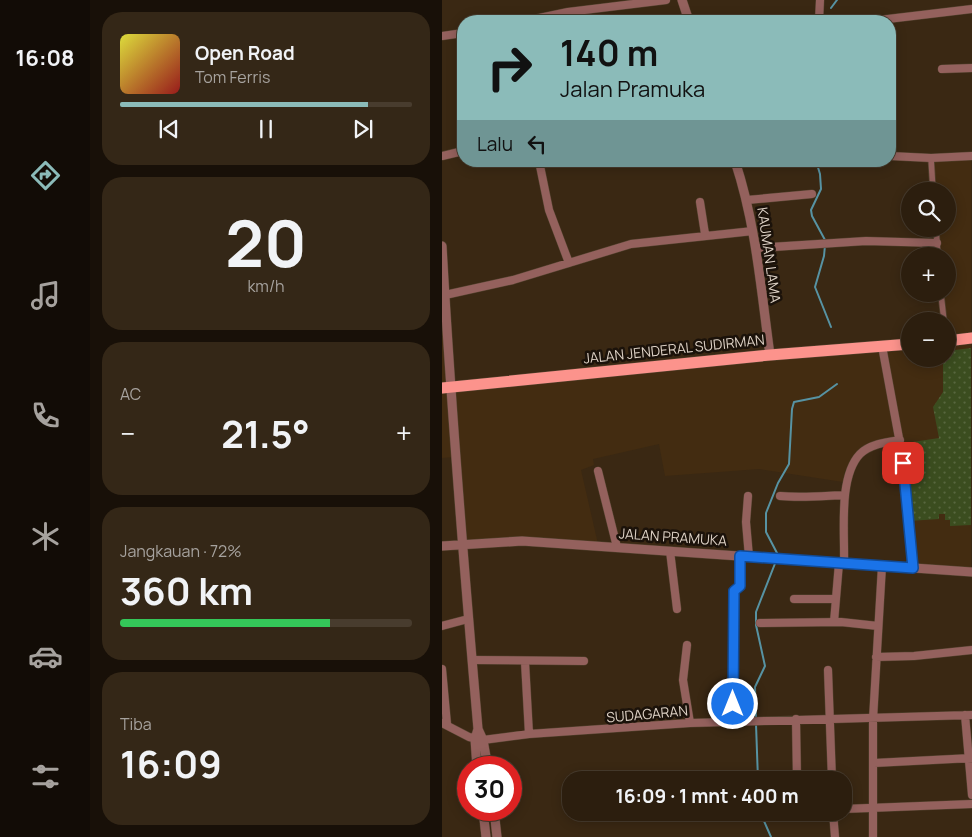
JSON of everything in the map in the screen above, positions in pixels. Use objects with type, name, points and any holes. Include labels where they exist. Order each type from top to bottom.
[{"type":"main road","points":[[956,340],[972,338]]},
{"type":"main road","name":"JALAN JENDERAL SUDIRMAN","points":[[446,388],[770,355],[901,345]]},
{"type":"street","points":[[554,15],[666,0]]},
{"type":"street","points":[[682,0],[687,15]]},
{"type":"street","points":[[819,15],[820,0]]},
{"type":"street","points":[[896,19],[972,9]]},
{"type":"street","points":[[442,36],[457,34]]},
{"type":"street","points":[[942,69],[972,68]]},
{"type":"street","points":[[442,156],[457,152]]},
{"type":"street","points":[[896,156],[931,158],[972,156]]},
{"type":"street","points":[[931,158],[932,182]]},
{"type":"street","points":[[540,167],[550,210],[569,263]]},
{"type":"street","name":"KAUMAN LAMA","points":[[737,167],[747,200],[756,248],[770,355]]},
{"type":"street","points":[[747,200],[812,194]]},
{"type":"street","points":[[700,202],[705,234]]},
{"type":"street","points":[[445,295],[513,280],[631,244],[705,234],[753,231]]},
{"type":"street","points":[[937,237],[938,247]]},
{"type":"street","points":[[756,248],[866,241],[938,243]]},
{"type":"street","points":[[442,246],[445,295],[446,388],[479,740],[478,756]]},
{"type":"street","points":[[882,346],[900,440],[913,568]]},
{"type":"street","points":[[834,622],[842,563],[845,495],[853,466],[860,454],[873,446],[900,440]]},
{"type":"street","points":[[598,471],[617,547]]},
{"type":"street","points":[[780,496],[804,498],[815,495],[845,495]]},
{"type":"street","points":[[733,721],[732,631],[734,591],[740,586],[748,496]]},
{"type":"street","name":"JALAN PRAMUKA","points":[[442,546],[522,541],[972,572]]},
{"type":"street","points":[[670,551],[677,609]]},
{"type":"street","points":[[873,837],[873,719],[882,566]]},
{"type":"street","points":[[794,599],[836,599]]},
{"type":"street","points":[[442,626],[468,619]]},
{"type":"street","points":[[760,623],[834,622],[878,626]]},
{"type":"street","points":[[688,645],[683,680],[690,722]]},
{"type":"street","points":[[876,657],[914,656],[972,650]]},
{"type":"street","points":[[472,660],[525,662],[584,661]]},
{"type":"street","points":[[525,662],[529,734]]},
{"type":"street","points":[[442,669],[445,723],[479,740],[484,756]]},
{"type":"street","points":[[828,670],[832,771]]},
{"type":"street","points":[[968,715],[972,795]]},
{"type":"street","name":"SUDAGARAN","points":[[479,740],[529,734],[690,722],[830,718],[873,719],[968,715]]},
{"type":"street","points":[[796,719],[797,771]]},
{"type":"street","points":[[874,763],[970,758]]},
{"type":"street","points":[[852,809],[972,804]]},
{"type":"street","points":[[833,821],[834,837]]},
{"type":"street","points":[[486,837],[484,823],[495,822],[497,837]]},
{"type":"shaded area","points":[[971,158],[971,335],[956,337],[956,312],[941,312],[941,302],[956,302],[956,247],[936,247],[936,237],[956,237],[956,182],[931,182],[928,159]]},
{"type":"shaded area","points":[[442,254],[451,387],[881,344],[883,353],[901,351],[901,367],[956,367],[956,346],[971,344],[971,568],[913,568],[900,440],[866,447],[845,471],[843,482],[759,469],[665,476],[659,444],[593,459],[594,465],[581,470],[598,544],[463,544],[454,457],[442,458]]},
{"type":"green space","points":[[971,348],[971,525],[950,526],[950,520],[945,520],[945,514],[939,514],[939,519],[909,521],[902,449],[907,448],[906,443],[939,438],[933,407],[943,392],[943,367],[956,367],[956,350]]},
{"type":"waterway","points":[[831,8],[837,0]]},
{"type":"waterway","points":[[818,167],[821,189],[811,210],[812,216],[825,240]]},
{"type":"waterway","points":[[825,245],[824,256],[815,287],[831,327]]},
{"type":"waterway","points":[[777,556],[766,532],[766,513],[778,483],[789,464],[794,402],[819,397],[837,384]]},
{"type":"waterway","points":[[756,719],[755,687],[765,666],[756,625],[756,612],[776,561]]},
{"type":"waterway","points":[[756,724],[758,771]]},
{"type":"waterway","points":[[764,821],[771,837]]},
{"type":"route","points":[[733,704],[732,631],[734,591],[740,586],[740,556],[913,568],[903,463]]}]
